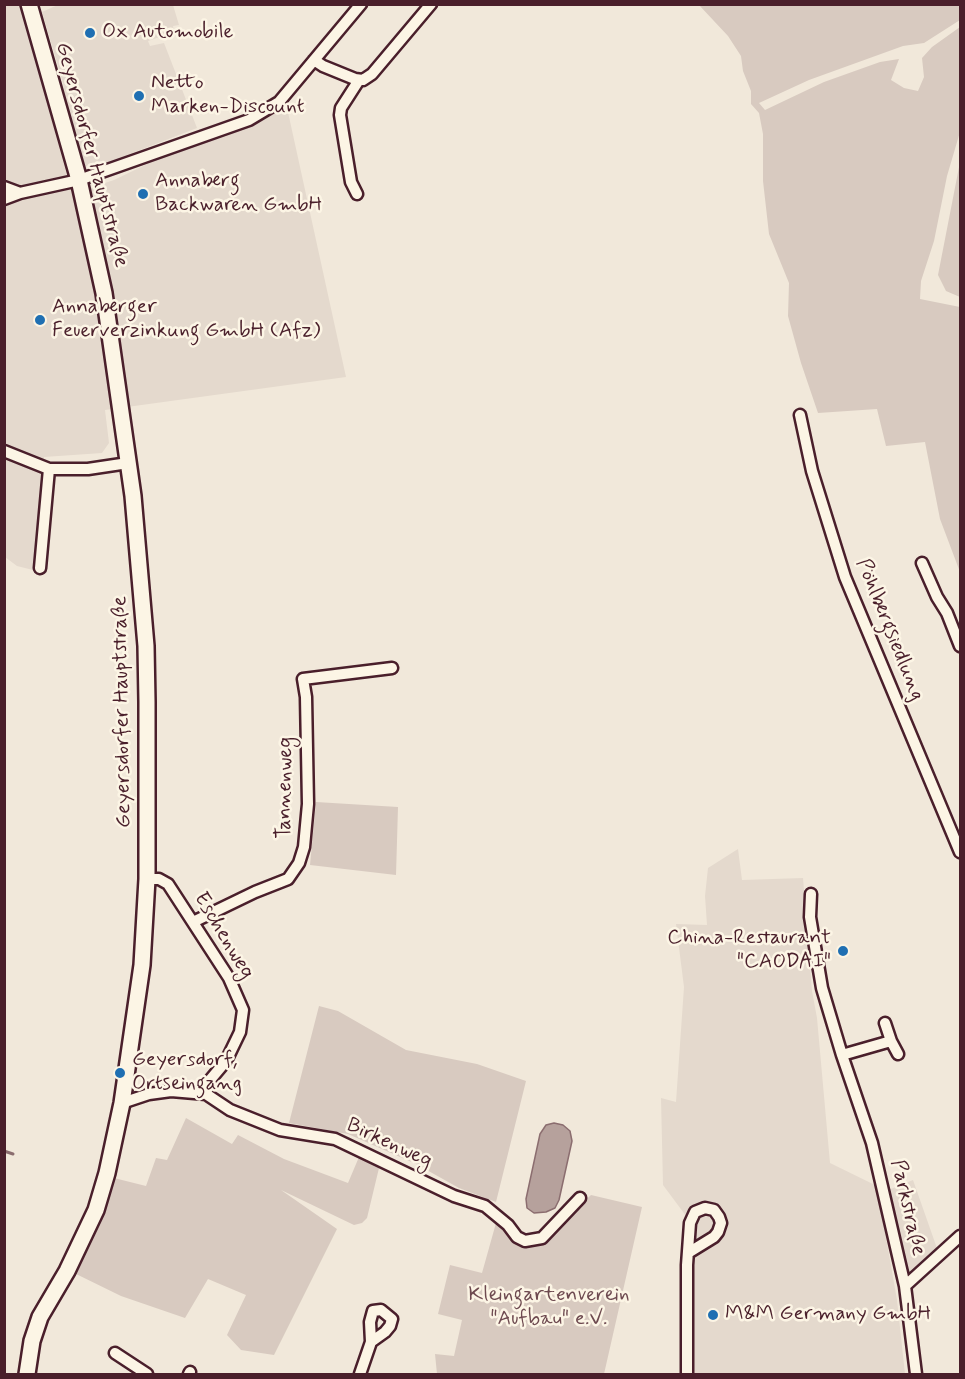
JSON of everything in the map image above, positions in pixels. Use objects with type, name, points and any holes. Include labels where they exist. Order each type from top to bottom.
[{"type":"main road","name":"Geyersdorfer Hauptstraße","points":[[27,1374],[32,1341],[40,1317],[68,1271],[96,1209],[107,1173],[122,1103],[142,965],[147,879],[146,646],[128,463],[104,293],[79,180],[29,4]]},
{"type":"street","points":[[4,199],[20,193],[79,180],[249,120],[279,102],[362,4]]},
{"type":"street","points":[[357,194],[351,182],[340,116],[341,108],[359,80],[372,74],[430,4]]},
{"type":"street","points":[[314,60],[323,66],[359,80]]},
{"type":"street","points":[[4,187],[20,193]]},
{"type":"street","name":"Pöhlbergsiedlung","points":[[800,415],[812,471],[845,577],[960,852]]},
{"type":"street","points":[[4,451],[49,469],[88,469],[128,463]]},
{"type":"street","points":[[40,568],[49,469]]},
{"type":"street","points":[[922,562],[960,646]]},
{"type":"street","name":"Tannenweg","points":[[194,922],[255,892],[288,879],[299,863],[304,847],[308,804],[306,697],[303,679],[392,668]]},
{"type":"street","name":"Eschenweg","points":[[147,879],[159,879],[168,884],[229,978],[243,1010],[240,1032],[226,1061],[210,1080],[206,1094]]},
{"type":"street","name":"Parkstraße","points":[[811,894],[810,917],[822,988],[872,1143],[904,1286],[916,1374]]},
{"type":"street","points":[[885,1023],[898,1054]]},
{"type":"street","points":[[842,1055],[891,1041]]},
{"type":"street","name":"Birkenweg","points":[[122,1103],[148,1094],[171,1091],[206,1094],[230,1110],[280,1130],[335,1139],[454,1196],[485,1206],[508,1225],[517,1237],[525,1241],[542,1239],[580,1198]]},
{"type":"street","points":[[904,1286],[960,1236]]},
{"type":"street","points":[[687,1374],[688,1253]]},
{"type":"street","points":[[360,1374],[371,1342]]},
{"type":"street","points":[[115,1353],[147,1374]]},
{"type":"shaded area","points":[[20,4],[72,194],[114,180],[168,154],[227,136],[262,120],[286,103],[346,377],[105,410],[109,443],[102,453],[44,457],[33,570],[17,566],[5,557],[4,5]]},
{"type":"shaded area","points":[[60,4],[173,5],[179,25],[173,26],[174,32],[148,41],[150,46],[164,43],[197,128],[96,167],[85,166],[66,106],[63,83],[42,12]]},
{"type":"shaded area","points":[[738,849],[742,880],[803,878],[830,1163],[877,1186],[897,1300],[905,1374],[694,1374],[691,1295],[695,1228],[663,1185],[661,1098],[676,1102],[684,987],[676,924],[707,925],[705,896],[708,868]]},
{"type":"shaded area","points":[[554,1123],[563,1125],[570,1131],[572,1141],[559,1200],[555,1208],[546,1212],[534,1213],[527,1208],[526,1199],[540,1134],[546,1125]]},
{"type":"shaded area","points":[[913,1180],[939,1254],[908,1282],[886,1191]]},
{"type":"green space","points":[[699,5],[960,5],[960,20],[924,43],[903,46],[809,80],[759,103],[765,110],[824,82],[880,62],[899,59],[891,80],[904,88],[918,91],[924,77],[922,58],[932,47],[960,27],[960,132],[947,176],[934,241],[921,281],[920,299],[960,307],[960,572],[940,519],[925,442],[886,446],[877,409],[818,413],[788,316],[789,283],[769,234],[763,181],[763,134],[759,113],[751,104],[751,91],[743,71],[741,56],[728,36]]},
{"type":"green space","points":[[960,162],[960,297],[946,291],[938,275]]},
{"type":"green space","points":[[316,802],[398,807],[396,875],[310,865]]},
{"type":"green space","points":[[319,1006],[338,1011],[406,1050],[477,1064],[526,1081],[496,1202],[459,1188],[416,1164],[348,1134],[289,1123]]},
{"type":"green space","points":[[186,1118],[232,1144],[238,1135],[284,1159],[348,1183],[359,1157],[379,1168],[367,1218],[362,1223],[354,1225],[281,1190],[337,1229],[274,1355],[241,1350],[227,1335],[246,1295],[208,1279],[185,1318],[121,1296],[72,1272],[110,1177],[146,1186],[156,1158],[167,1160]]},
{"type":"green space","name":"Kleingartenverein \"Aufbau\" e.V.","points":[[591,1195],[642,1207],[604,1374],[437,1374],[435,1354],[454,1356],[462,1320],[438,1314],[450,1265],[482,1273],[496,1223],[516,1240],[543,1240]]},
{"type":"waterway","points":[[4,1151],[13,1154]]},
{"type":"place","name":"Ox Automobile","points":[[90,33]]},
{"type":"place","name":"Netto Marken-Discount","points":[[139,96]]},
{"type":"place","name":"Annaberg Backwaren GmbH","points":[[143,194]]},
{"type":"place","name":"Annaberger Feuerverzinkung GmbH (Afz)","points":[[40,320]]},
{"type":"place","name":"China-Restaurant \"CAODAI\"","points":[[843,951]]},
{"type":"place","name":"Geyersdorf, Ortseingang","points":[[120,1073]]},
{"type":"place","name":"M&M Germany GmbH","points":[[713,1315]]}]
